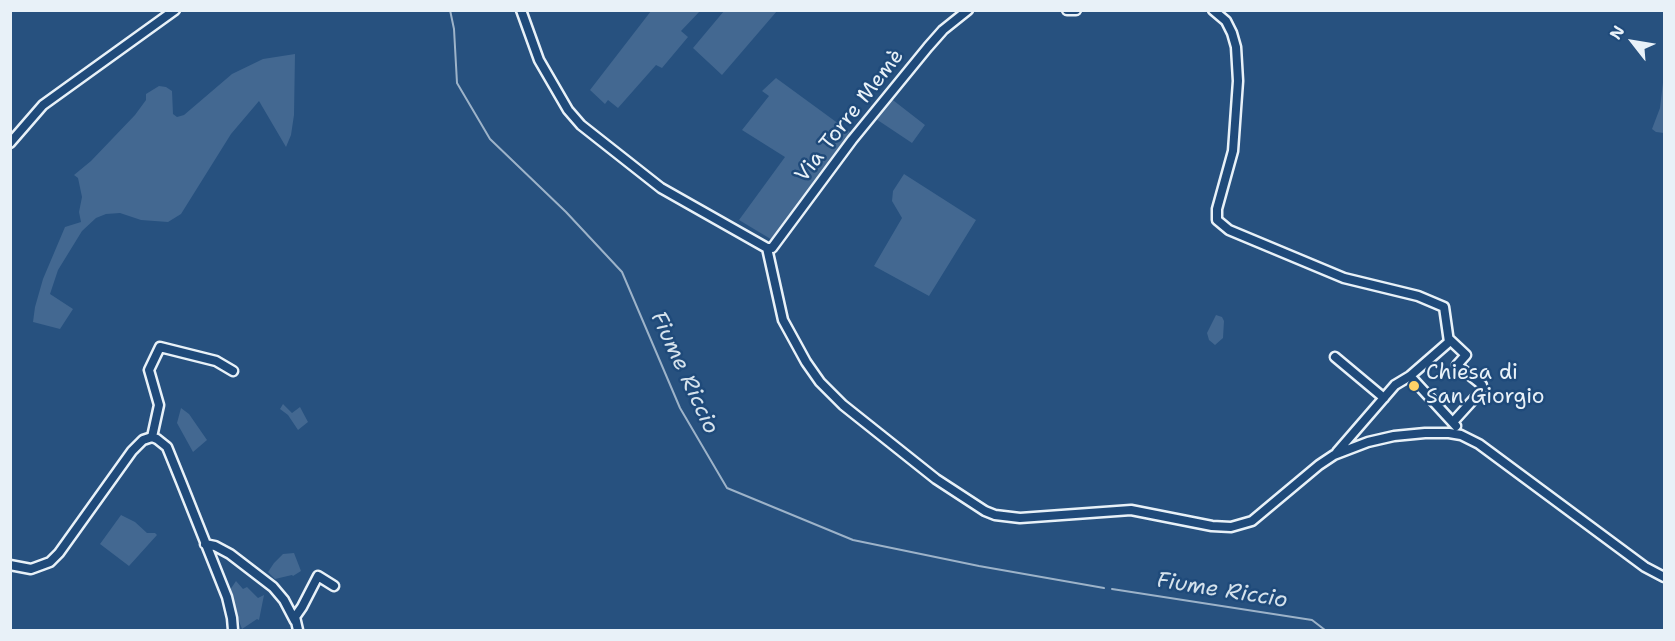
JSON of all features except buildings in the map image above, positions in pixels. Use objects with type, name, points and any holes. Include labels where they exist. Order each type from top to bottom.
[{"type":"street","points":[[10,143],[43,105],[175,10]]},
{"type":"street","points":[[521,10],[539,60],[568,110],[581,125],[661,188],[767,248],[785,326],[806,363],[825,388],[843,405],[965,500],[995,515],[1020,518],[1131,510],[1212,526],[1231,527],[1252,521],[1334,455],[1368,442],[1394,436],[1425,433],[1461,435],[1479,444],[1645,567],[1665,577]]},
{"type":"street","name":"Via Torre Memè","points":[[767,248],[772,248],[852,140],[935,38],[968,10]]},
{"type":"street","points":[[1068,10],[1076,10]]},
{"type":"street","points":[[1213,10],[1226,21],[1232,33],[1236,46],[1238,81],[1233,151],[1217,209],[1217,220],[1229,230],[1344,278],[1418,296],[1444,307],[1449,342],[1410,376],[1395,385],[1334,455]]},
{"type":"street","points":[[1449,339],[1466,355],[1457,365],[1482,385],[1482,390],[1453,423]]},
{"type":"street","points":[[152,437],[159,405],[149,370],[160,347],[216,361],[233,371]]},
{"type":"street","points":[[1335,357],[1384,398]]},
{"type":"street","points":[[1410,376],[1461,435]]},
{"type":"street","points":[[10,565],[32,569],[50,562],[59,553],[132,451],[142,440],[152,437],[167,447],[238,630]]},
{"type":"street","points":[[205,544],[215,546],[230,554],[273,587],[285,600],[298,630]]},
{"type":"street","points":[[295,621],[318,576],[334,586]]},
{"type":"street","points":[[232,618],[233,630]]},
{"type":"shaded area","points":[[651,11],[700,11],[681,31],[688,37],[662,68],[656,65],[618,108],[608,100],[605,104],[590,90]]},
{"type":"shaded area","points":[[724,11],[777,11],[722,75],[693,48]]},
{"type":"shaded area","points":[[295,54],[294,115],[291,135],[286,147],[259,101],[231,134],[181,214],[168,222],[141,220],[120,213],[106,214],[96,218],[82,231],[58,270],[50,294],[73,309],[60,329],[33,322],[43,279],[65,227],[81,222],[79,212],[82,197],[78,178],[74,175],[91,161],[135,115],[146,100],[146,94],[159,86],[172,91],[173,114],[177,117],[184,115],[232,74],[263,59]]},
{"type":"shaded area","points":[[1664,74],[1664,133],[1652,129],[1660,108]]},
{"type":"shaded area","points":[[776,78],[854,135],[774,241],[739,220],[785,157],[742,130],[769,96],[762,91]]},
{"type":"shaded area","points":[[889,97],[925,125],[912,143],[873,117]]},
{"type":"shaded area","points":[[904,174],[976,220],[929,296],[874,266],[902,218],[892,201],[893,191]]},
{"type":"shaded area","points":[[1216,315],[1222,317],[1224,321],[1223,338],[1215,345],[1209,340],[1207,333]]},
{"type":"shaded area","points":[[283,404],[292,413],[300,407],[308,422],[298,430],[288,415],[280,409]]},
{"type":"shaded area","points":[[181,408],[189,414],[207,440],[193,452],[177,423]]},
{"type":"shaded area","points":[[121,515],[135,522],[147,533],[157,535],[129,566],[100,544]]},
{"type":"shaded area","points":[[294,553],[301,571],[293,576],[275,579],[268,572],[283,554]]},
{"type":"shaded area","points":[[236,581],[243,589],[247,587],[258,598],[264,595],[259,620],[257,619],[242,629],[228,593]]},
{"type":"waterway","name":"Fiume Riccio","points":[[450,10],[454,29],[457,83],[490,139],[566,212],[622,272],[680,408],[727,488],[853,540],[979,566],[1104,588]]},
{"type":"waterway","name":"Fiume Riccio","points":[[1112,589],[1312,620],[1325,630]]},
{"type":"place","name":"Chiesa di San Giorgio","points":[[1414,386]]}]
